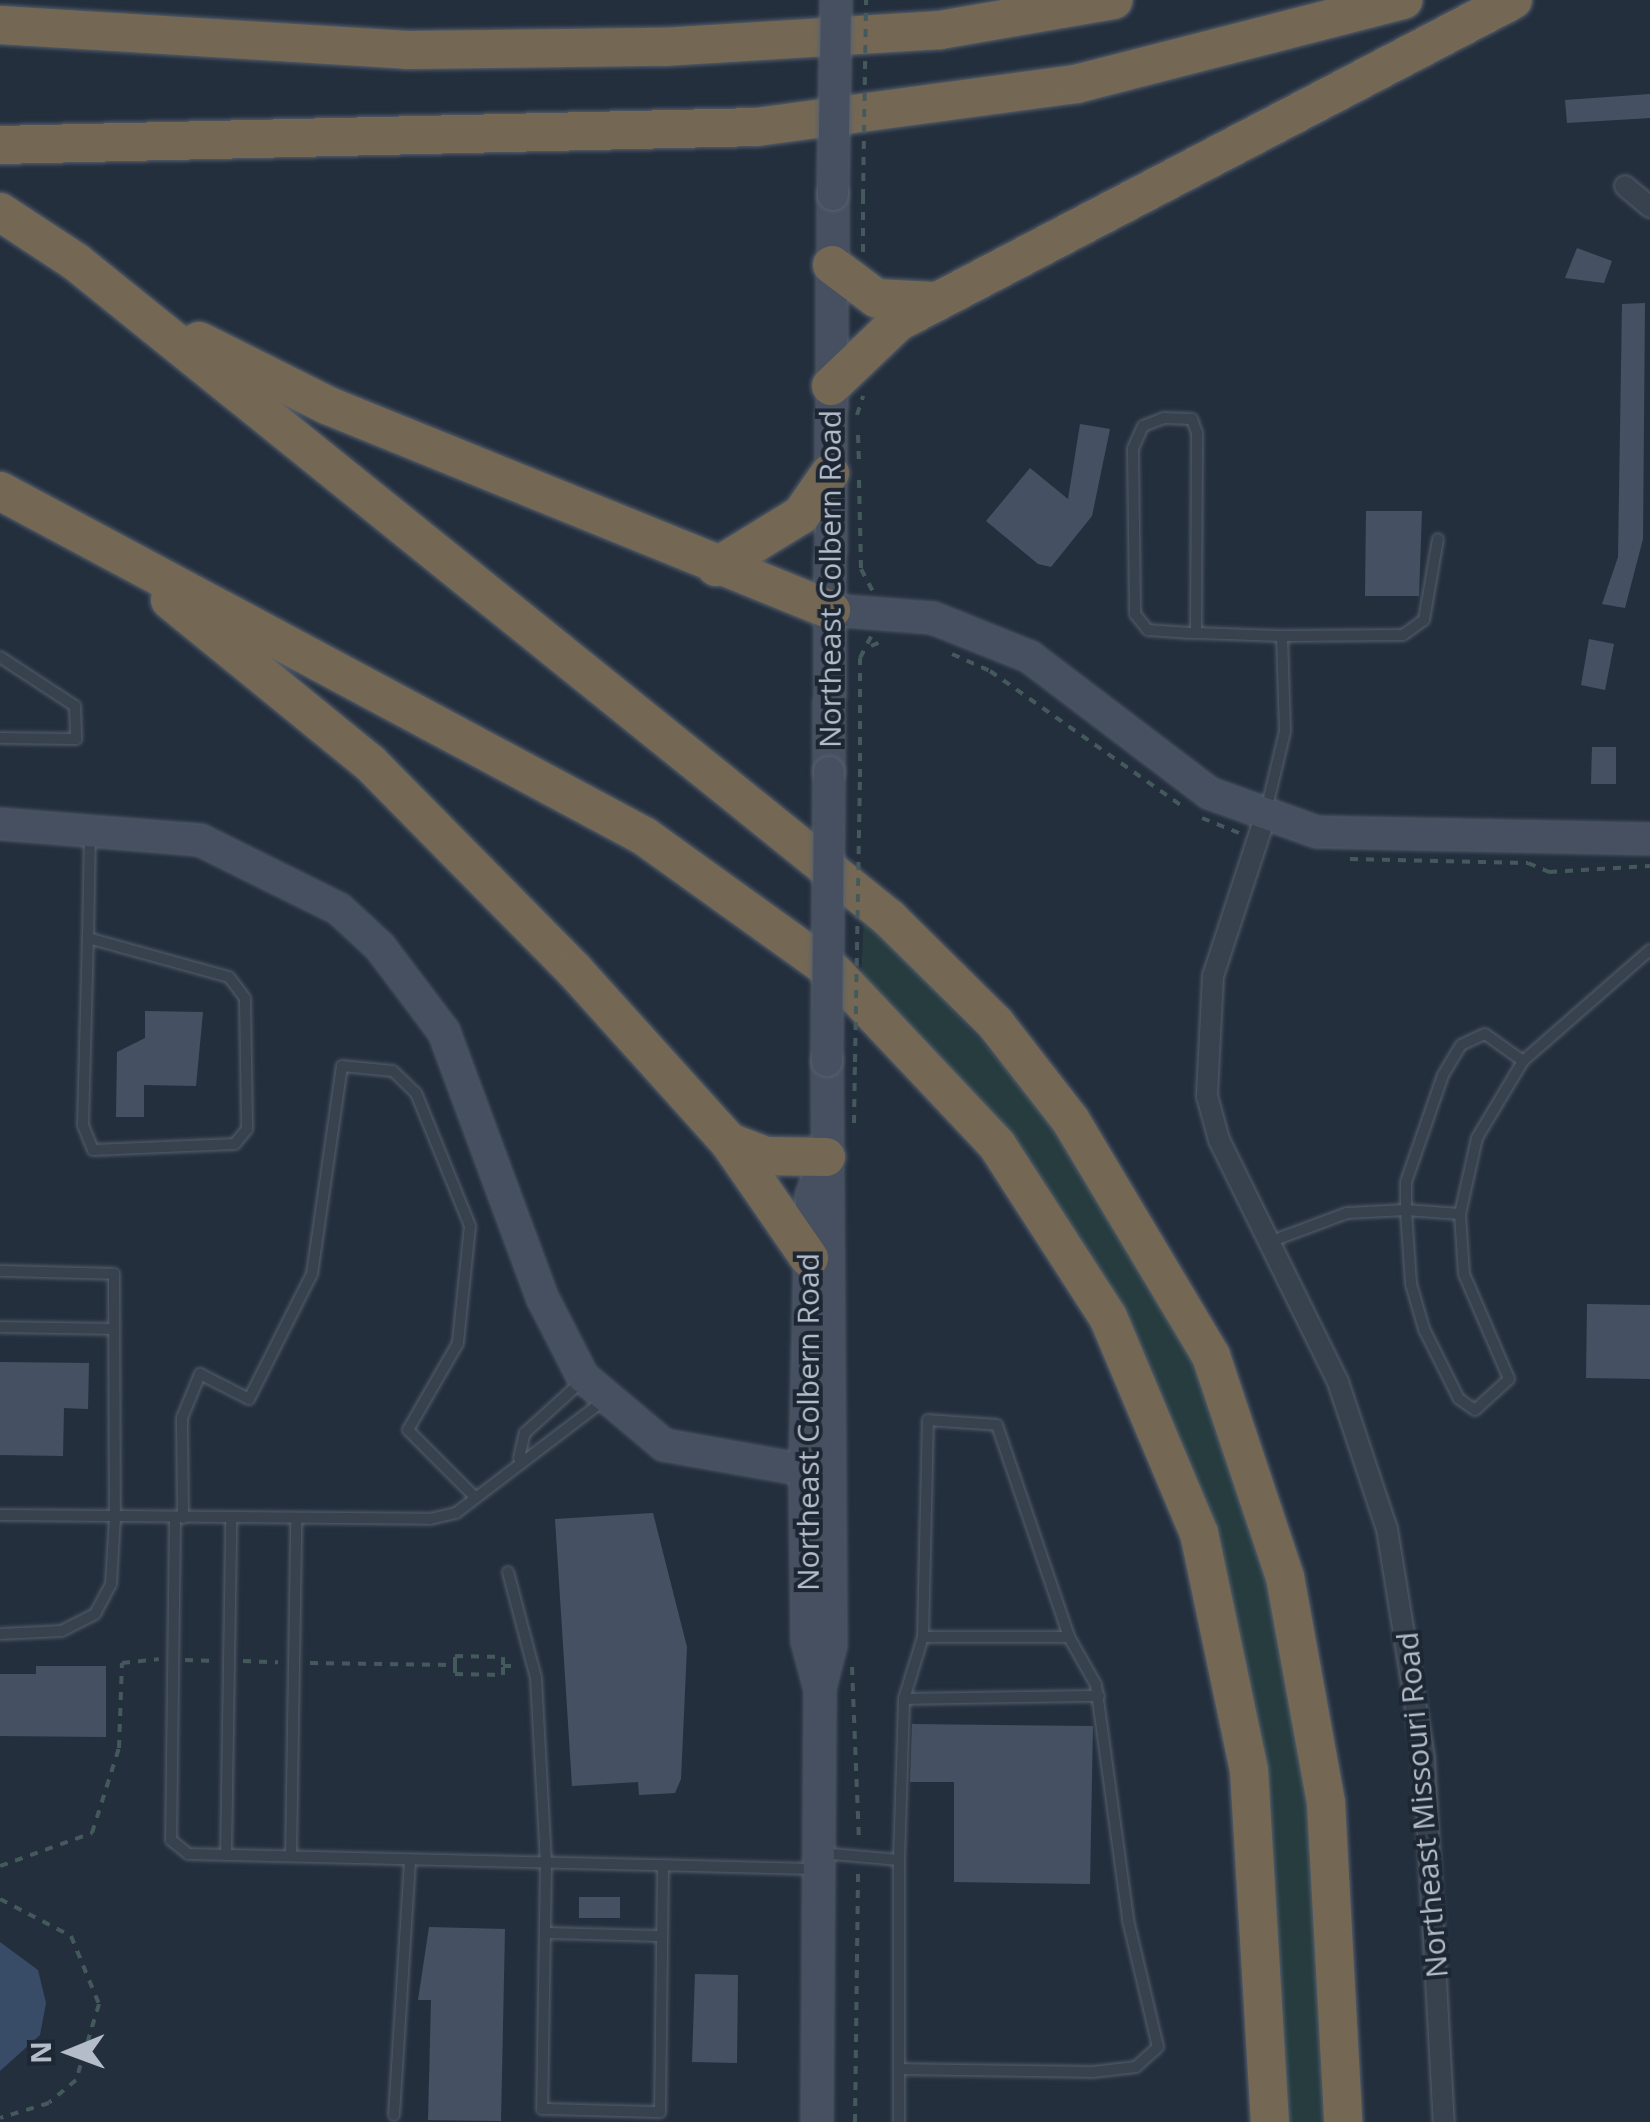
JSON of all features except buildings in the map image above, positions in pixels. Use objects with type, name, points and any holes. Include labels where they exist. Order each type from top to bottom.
[{"type":"highway","points":[[0,25],[407,50],[663,47],[940,30],[1112,0]]},
{"type":"highway","points":[[0,145],[758,127],[1076,84],[1403,0]]},
{"type":"highway","points":[[849,385],[898,322],[1512,0]]},
{"type":"highway","points":[[0,212],[211,348],[328,406],[716,567],[832,610]]},
{"type":"highway","points":[[76,262],[889,918],[995,1022],[1071,1121],[1211,1356],[1280,1560],[1326,1803],[1343,2122]]},
{"type":"highway","points":[[832,265],[876,298],[938,301]]},
{"type":"highway","points":[[716,567],[801,515],[830,473]]},
{"type":"highway","points":[[11,497],[200,621],[370,763],[729,1142],[808,1258]]},
{"type":"highway","points":[[11,497],[558,786],[752,908],[899,1034],[997,1145],[1108,1318],[1199,1533],[1249,1770],[1270,2122]]},
{"type":"highway","points":[[729,1142],[766,1156],[826,1158]]},
{"type":"main road","name":"Northeast Colbern Road","points":[[820,1688],[807,1641],[805,1470],[811,1196],[826,1158],[841,1061],[830,772],[830,473],[849,385],[832,265],[848,196],[836,0]]},
{"type":"main road","points":[[832,610],[933,618],[1030,658],[1160,762],[1265,817],[1316,832],[1650,839]]},
{"type":"main road","points":[[0,824],[90,825],[184,836],[248,857],[339,910],[380,947],[467,1080],[544,1299],[594,1390],[664,1444],[805,1470]]},
{"type":"main road","name":"Northeast Colbern Road","points":[[817,2122],[820,1688],[832,1644],[834,1199],[826,1158]]},
{"type":"street","points":[[1625,186],[1650,207]]},
{"type":"street","name":"Northeast Missouri Road","points":[[1265,817],[1212,976],[1204,1054],[1219,1140],[1272,1242],[1356,1429],[1409,1634],[1444,2122]]},
{"type":"lane","points":[[1196,633],[1196,432],[1192,419],[1164,418],[1143,426],[1133,448],[1134,614],[1148,630],[1196,633],[1282,636],[1403,635],[1424,620],[1438,538]]},
{"type":"lane","points":[[1265,817],[1285,731],[1282,636]]},
{"type":"lane","points":[[0,657],[75,706],[76,739],[0,738]]},
{"type":"lane","points":[[88,938],[229,977],[244,998],[247,1129],[235,1144],[92,1150],[83,1126],[90,825]]},
{"type":"lane","points":[[1523,1060],[1485,1034],[1461,1045],[1423,1116],[1406,1210],[1411,1284],[1433,1355],[1475,1410],[1509,1379],[1464,1274],[1460,1214],[1477,1138],[1523,1060],[1650,950]]},
{"type":"lane","points":[[475,1497],[408,1430],[458,1343],[470,1226],[416,1094],[393,1072],[342,1066],[312,1274],[249,1399],[200,1374],[182,1418],[172,1840],[188,1854],[663,1866],[898,1860]]},
{"type":"lane","points":[[1272,1242],[1312,1221],[1406,1210],[1460,1214]]},
{"type":"lane","points":[[0,1271],[114,1274],[115,1517],[111,1584],[96,1614],[62,1631],[0,1634]]},
{"type":"lane","points":[[0,1327],[114,1329]]},
{"type":"lane","points":[[519,1458],[525,1433],[594,1390]]},
{"type":"lane","points":[[0,1515],[430,1519],[475,1497],[519,1458],[536,1455],[594,1390]]},
{"type":"lane","points":[[899,2069],[1092,2072],[1136,2067],[1158,2047],[1128,1920],[1098,1696],[1069,1638],[997,1425],[928,1420],[923,1637],[904,1699],[898,1860],[899,2122]]},
{"type":"lane","points":[[226,1855],[231,1519]]},
{"type":"lane","points":[[291,1856],[296,1520]]},
{"type":"lane","points":[[508,1572],[536,1678],[546,1863],[542,2109],[660,2112],[663,1866]]},
{"type":"lane","points":[[923,1637],[1069,1638]]},
{"type":"lane","points":[[904,1699],[1098,1696]]},
{"type":"lane","points":[[394,2114],[410,1859]]},
{"type":"lane","points":[[545,1932],[662,1936]]},
{"type":"path","points":[[866,0],[848,196],[876,298]]},
{"type":"path","points":[[841,1061],[860,777],[860,658],[871,646],[873,586],[861,568],[858,413],[849,385]]},
{"type":"path","points":[[455,1656],[503,1657],[503,1675],[455,1674],[455,1665],[455,1656]]},
{"type":"path","points":[[0,1866],[92,1833],[119,1748],[122,1663],[159,1659]]},
{"type":"path","points":[[180,1660],[218,1661]]},
{"type":"path","points":[[238,1661],[281,1662]]},
{"type":"path","points":[[300,1662],[455,1665]]},
{"type":"path","points":[[503,1666],[520,1666]]},
{"type":"path","points":[[0,1899],[71,1936],[99,2004],[76,2080],[50,2103],[0,2118]]},
{"type":"green space","points":[[864,913],[1068,1136],[1173,1305],[1260,1521],[1314,1801],[1333,2122],[1282,2122],[1270,1858],[1137,1342],[861,979]]},
{"type":"water","points":[[0,1942],[38,1970],[46,2003],[40,2035],[0,2071]]}]
